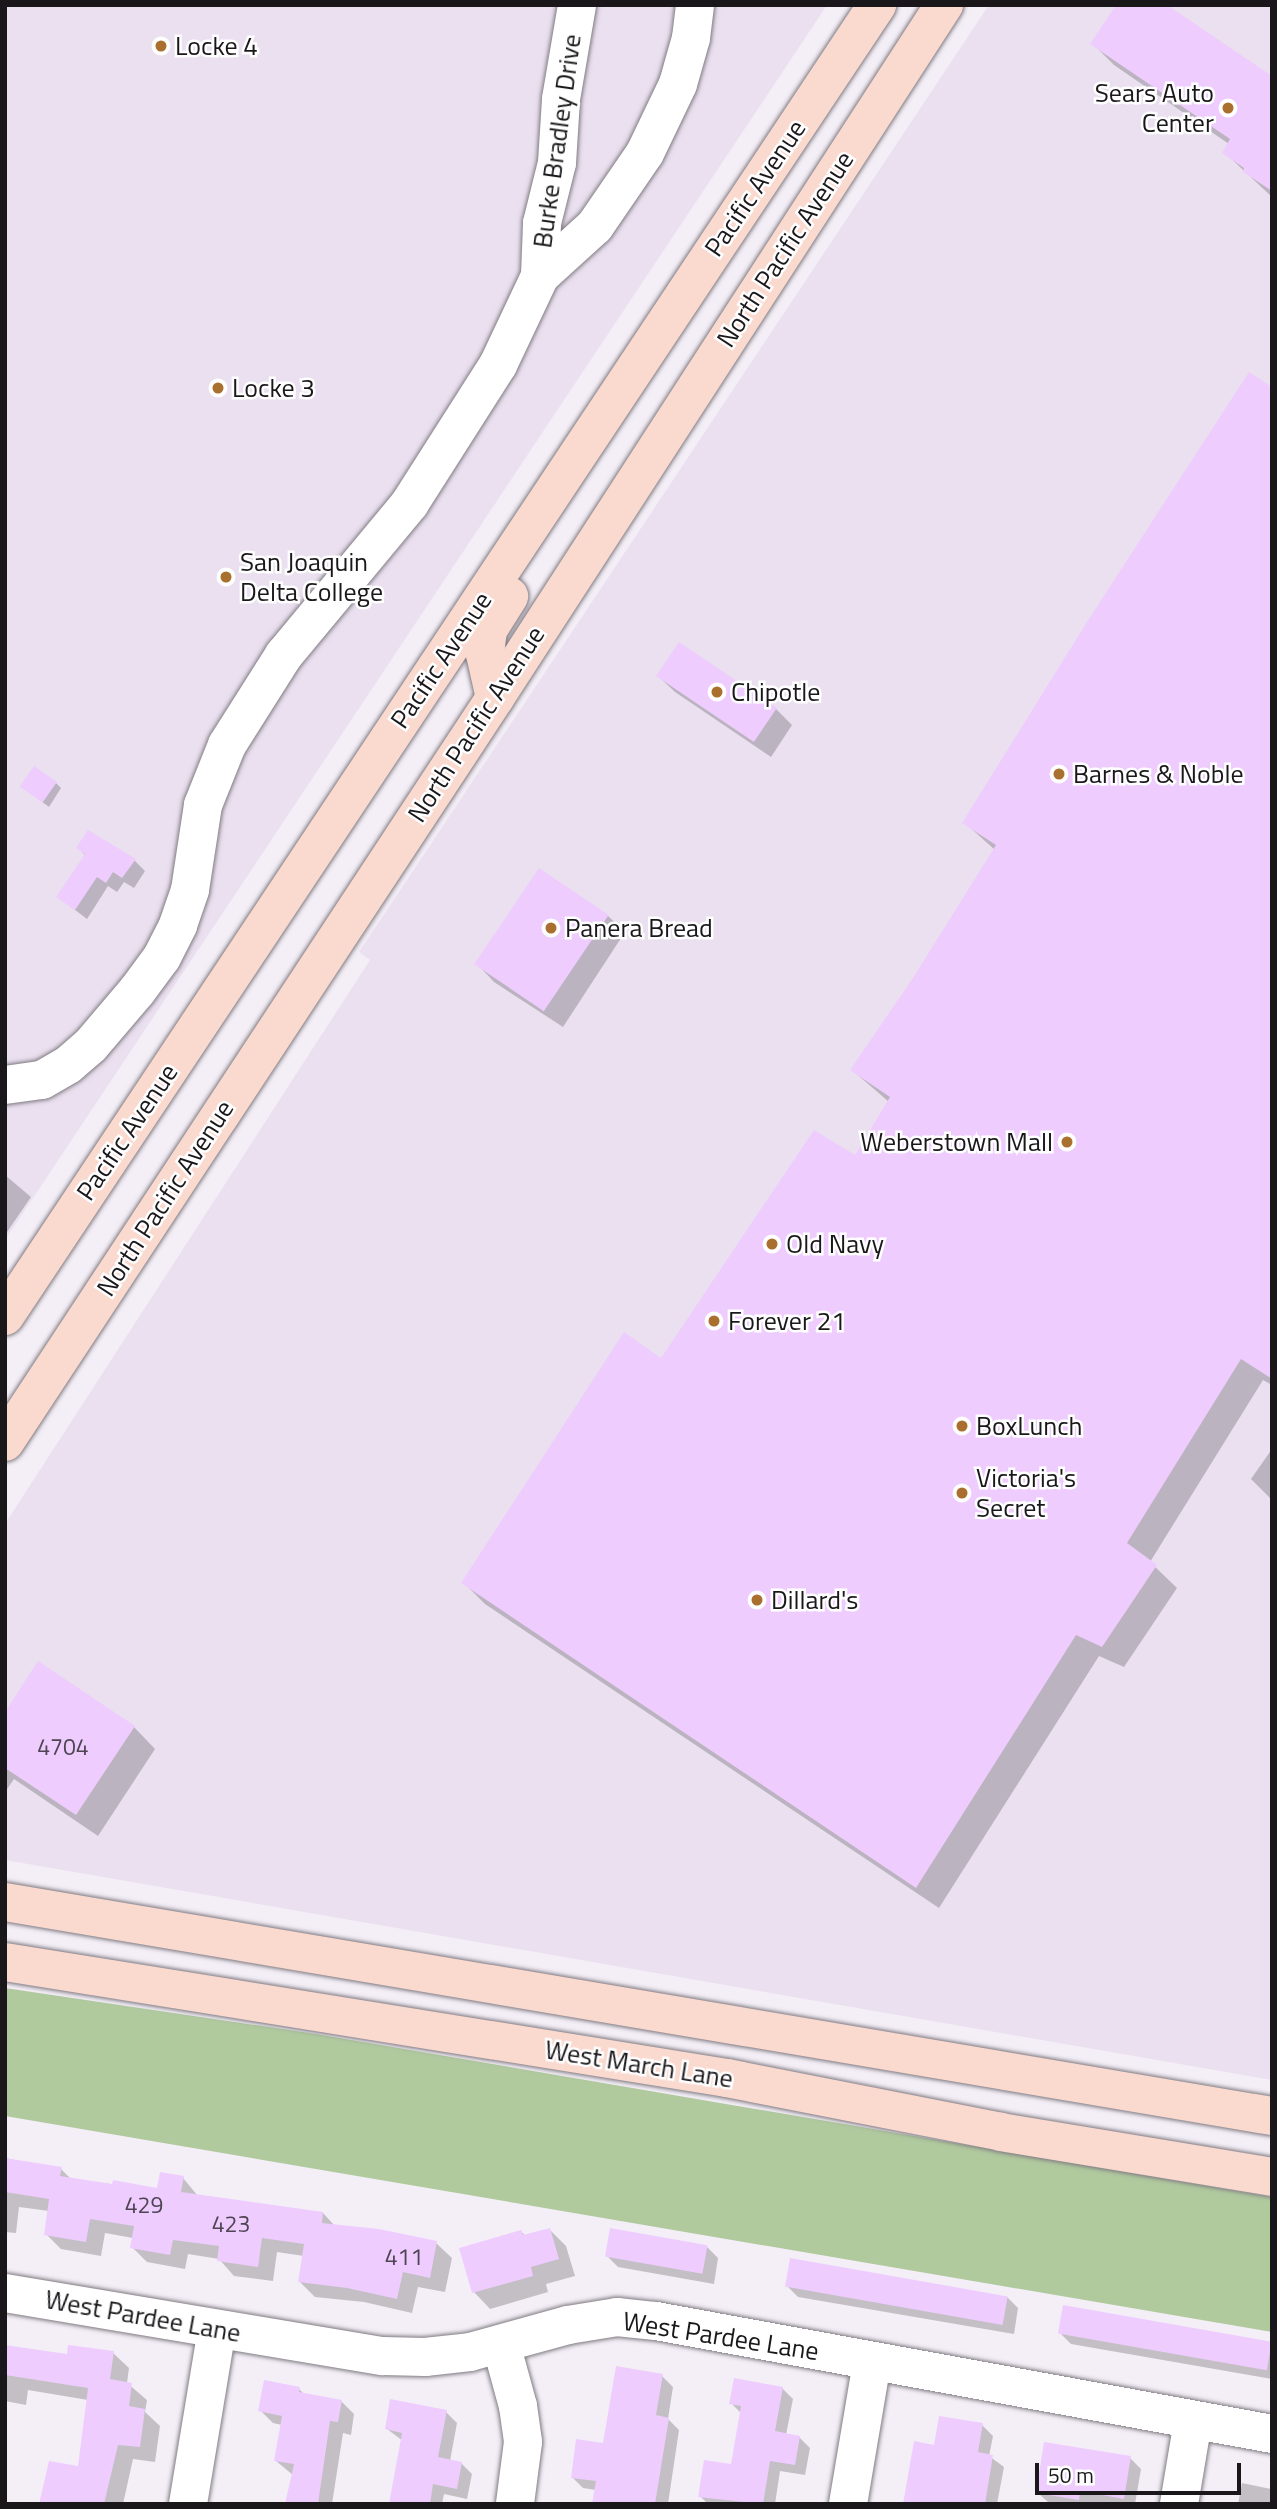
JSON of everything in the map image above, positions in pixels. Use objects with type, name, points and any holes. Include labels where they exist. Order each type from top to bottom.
[{"type":"main road","name":"Pacific Avenue","points":[[5,1316],[877,5]]},
{"type":"main road","name":"North Pacific Avenue","points":[[5,1442],[495,698],[944,5]]},
{"type":"main road","points":[[495,698],[485,654],[488,630],[597,461],[596,427]]},
{"type":"main road","name":"West March Lane","points":[[5,1902],[1272,2116]]},
{"type":"main road","name":"West March Lane","points":[[5,1962],[727,2078],[1001,2132],[1272,2177]]},
{"type":"street","name":"Burke Bradley Drive","points":[[540,276],[542,223],[557,163],[561,99],[577,5]]},
{"type":"street","name":"Burke Bradley Drive","points":[[5,1085],[42,1080],[68,1065],[91,1045],[162,957],[178,925],[190,890],[204,806],[227,746],[284,655],[410,503],[498,365],[540,276],[595,226],[645,153],[678,84],[691,38],[695,5]]},
{"type":"street","name":"West Pardee Lane","points":[[5,2293],[383,2356],[425,2357],[470,2352],[568,2325],[617,2317],[656,2321],[1272,2434]]},
{"type":"street","points":[[188,2504],[218,2329]]},
{"type":"street","points":[[501,2344],[518,2406],[523,2442],[515,2504]]},
{"type":"street","points":[[848,2504],[872,2362]]},
{"type":"street","points":[[1180,2504],[1194,2421]]},
{"type":"shaded area","name":"San Joaquin Delta College","points":[[5,5],[827,5],[5,1240]]},
{"type":"shaded area","name":"Weberstown Mall","points":[[989,5],[1272,5],[1272,2080],[5,1860],[5,1524],[370,960],[359,952]]},
{"type":"green space","points":[[5,1988],[316,2034],[1272,2197],[1272,2332],[5,2116]]},
{"type":"building","name":"Sears Auto Center","points":[[1116,5],[1167,5],[1272,76],[1272,191],[1243,172],[1244,168],[1222,153],[1230,139],[1090,44]]},
{"type":"building","name":"Weberstown Mall","points":[[1249,372],[1272,387],[1272,1379],[1241,1359],[1127,1543],[1157,1565],[1102,1647],[1076,1635],[916,1888],[461,1583],[624,1332],[661,1358],[814,1130],[855,1155],[890,1097],[850,1070],[913,978],[996,845],[962,823],[1087,622]]},
{"type":"building","name":"Chipotle","points":[[679,642],[777,708],[754,742],[656,676]]},
{"type":"building","points":[[34,766],[57,782],[43,803],[20,786]]},
{"type":"building","points":[[88,830],[136,859],[122,878],[113,872],[106,883],[97,877],[75,910],[56,897],[85,854],[76,848]]},
{"type":"building","name":"Panera Bread","points":[[539,868],[609,915],[544,1011],[474,964]]},
{"type":"building","points":[[38,1661],[135,1726],[76,1815],[5,1768],[5,1712]]},
{"type":"building","points":[[5,2158],[62,2167],[60,2176],[112,2184],[113,2180],[157,2188],[160,2172],[184,2176],[181,2192],[323,2212],[322,2223],[379,2229],[437,2241],[430,2278],[403,2272],[397,2299],[347,2288],[298,2282],[304,2244],[262,2238],[258,2267],[217,2261],[219,2246],[173,2240],[170,2255],[130,2248],[134,2226],[90,2219],[86,2242],[44,2235],[49,2199],[5,2192]]},
{"type":"building","points":[[550,2228],[559,2259],[531,2267],[533,2276],[472,2293],[459,2248],[521,2230],[523,2235]]},
{"type":"building","points":[[610,2228],[707,2245],[702,2274],[605,2257]]},
{"type":"building","points":[[790,2258],[1008,2296],[1003,2325],[785,2287]]},
{"type":"building","points":[[1063,2305],[1272,2342],[1267,2370],[1058,2334]]},
{"type":"building","points":[[5,2345],[67,2354],[68,2345],[114,2351],[110,2379],[132,2383],[129,2406],[145,2409],[140,2447],[118,2445],[104,2504],[39,2504],[49,2461],[78,2466],[88,2388],[5,2375]]},
{"type":"building","points":[[616,2366],[663,2374],[656,2415],[669,2418],[655,2504],[592,2504],[596,2481],[571,2478],[576,2439],[603,2443]]},
{"type":"building","points":[[734,2378],[783,2387],[775,2431],[800,2436],[795,2465],[770,2461],[763,2504],[698,2497],[704,2460],[731,2464],[741,2406],[729,2404]]},
{"type":"building","points":[[264,2380],[300,2387],[299,2392],[342,2400],[338,2422],[330,2421],[318,2504],[285,2504],[294,2464],[274,2461],[282,2416],[258,2411]]},
{"type":"building","points":[[390,2399],[447,2410],[438,2457],[462,2462],[457,2489],[433,2484],[430,2504],[389,2504],[402,2433],[385,2429]]},
{"type":"building","points":[[939,2416],[983,2423],[978,2452],[993,2455],[985,2504],[903,2504],[914,2441],[934,2445]]},
{"type":"building","points":[[1044,2442],[1131,2456],[1124,2499],[1080,2491],[1079,2500],[1036,2493]]},
{"type":"place","name":"Locke 4","points":[[161,46]]},
{"type":"place","name":"Sears Auto Center","points":[[1228,108]]},
{"type":"place","name":"Locke 3","points":[[218,388]]},
{"type":"place","name":"San Joaquin Delta College","points":[[226,577]]},
{"type":"place","name":"Chipotle","points":[[717,692]]},
{"type":"place","name":"Barnes & Noble","points":[[1059,774]]},
{"type":"place","name":"Panera Bread","points":[[551,928]]},
{"type":"place","name":"Weberstown Mall","points":[[1067,1142]]},
{"type":"place","name":"Old Navy","points":[[772,1244]]},
{"type":"place","name":"Forever 21","points":[[714,1321]]},
{"type":"place","name":"BoxLunch","points":[[962,1426]]},
{"type":"place","name":"Victoria's Secret","points":[[962,1493]]},
{"type":"place","name":"Dillard's","points":[[757,1600]]}]
